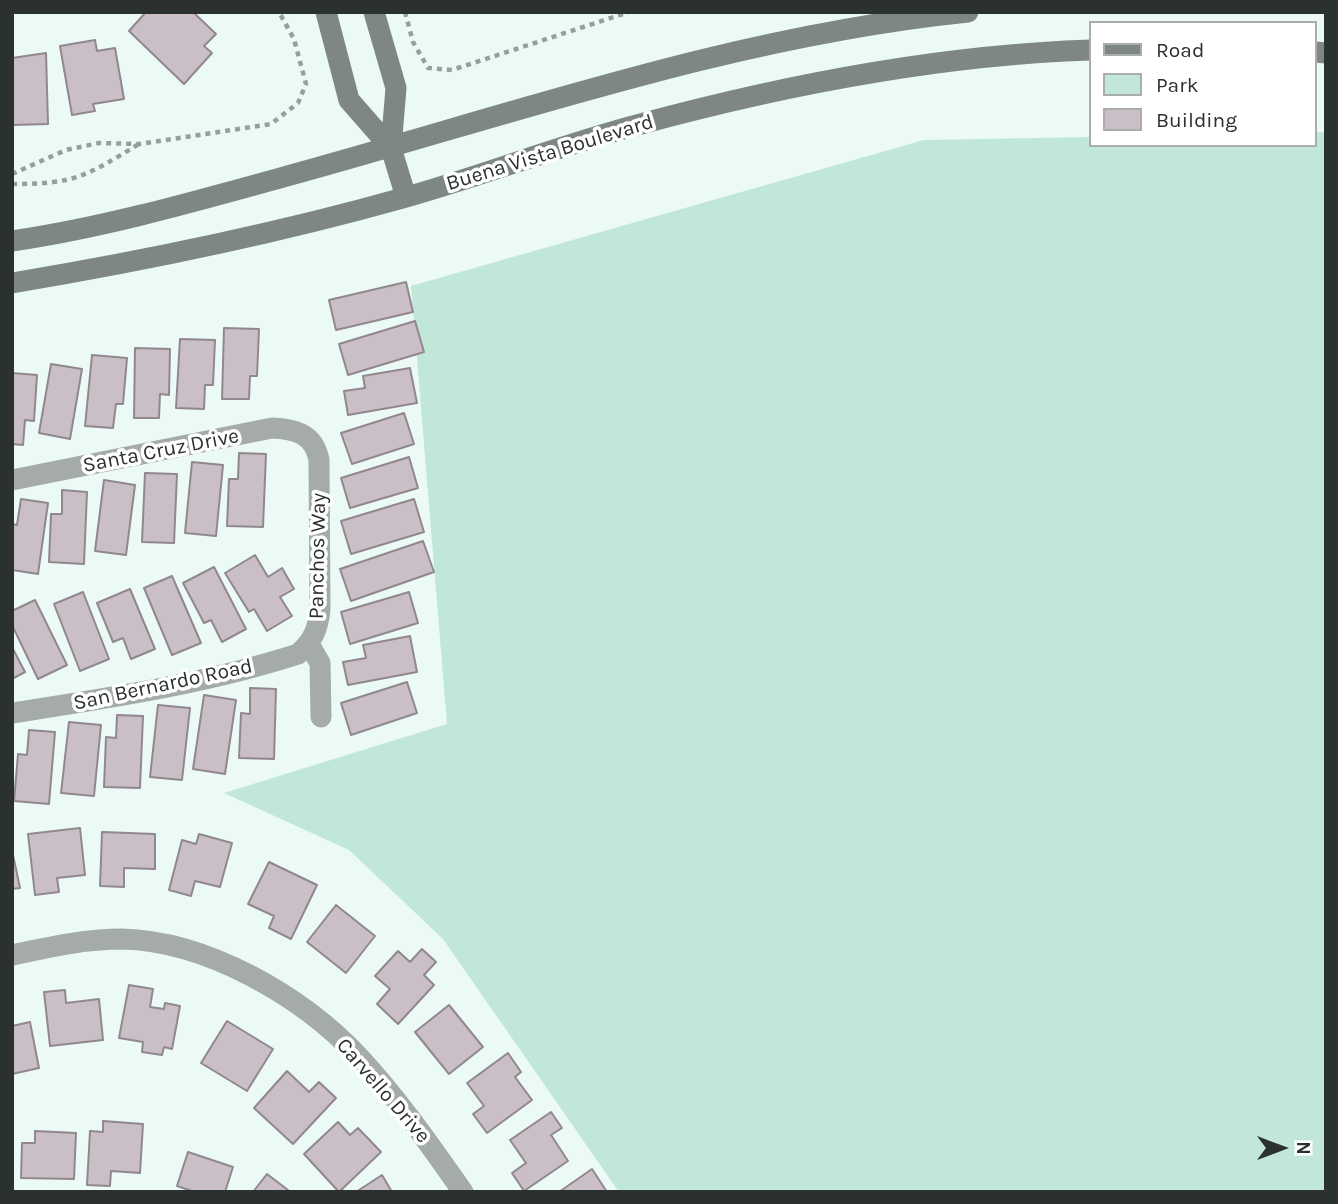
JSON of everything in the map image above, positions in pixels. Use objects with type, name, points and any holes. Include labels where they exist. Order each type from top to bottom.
[{"type":"main road","points":[[326,12],[349,100],[391,148]]},
{"type":"main road","points":[[374,12],[396,88],[391,148],[406,197]]},
{"type":"main road","points":[[12,241],[202,199],[391,148],[643,73],[834,30],[968,12]]},
{"type":"main road","name":"Buena Vista Boulevard","points":[[12,283],[128,263],[406,197],[634,126],[782,88],[942,64],[1090,50]]},
{"type":"street","name":"Santa Cruz Drive","points":[[12,480],[272,428],[293,429],[307,437]]},
{"type":"street","name":"Panchos Way","points":[[307,437],[317,447],[319,460],[320,610],[318,628],[310,644],[320,663],[321,717]]},
{"type":"street","name":"San Bernardo Road","points":[[12,713],[127,696],[210,678],[298,654],[310,644]]},
{"type":"street","name":"Carvello Drive","points":[[12,954],[83,940],[124,939],[165,944],[205,954],[242,971],[287,998],[358,1056],[416,1125],[463,1192]]},
{"type":"path","points":[[12,174],[66,150],[99,143],[140,144],[271,124],[298,103],[306,84],[303,64],[279,12]]},
{"type":"path","points":[[404,12],[413,43],[428,68],[439,72],[629,12]]},
{"type":"path","points":[[12,184],[52,184],[86,177],[140,144]]},
{"type":"green space","points":[[1317,132],[1326,132],[1326,1192],[619,1192],[443,939],[349,850],[224,793],[447,724],[411,286],[924,140],[1090,137],[1090,147],[1317,147]]},
{"type":"building","points":[[146,12],[193,12],[216,34],[204,46],[212,53],[184,84],[129,31]]},
{"type":"building","points":[[95,40],[97,51],[115,48],[124,99],[93,104],[95,111],[72,115],[60,46]]},
{"type":"building","points":[[46,53],[48,124],[12,125],[12,58]]},
{"type":"building","points":[[406,282],[413,312],[336,330],[329,300]]},
{"type":"building","points":[[415,321],[424,352],[348,375],[339,344]]},
{"type":"building","points":[[224,328],[259,329],[257,376],[250,376],[249,399],[222,399]]},
{"type":"building","points":[[180,339],[215,340],[213,385],[205,385],[204,409],[176,408]]},
{"type":"building","points":[[135,348],[170,349],[169,395],[160,394],[159,418],[134,418]]},
{"type":"building","points":[[92,355],[127,358],[123,404],[116,404],[113,428],[85,426]]},
{"type":"building","points":[[51,364],[82,369],[70,439],[39,433]]},
{"type":"building","points":[[410,368],[417,403],[348,415],[344,391],[365,388],[363,376]]},
{"type":"building","points":[[12,373],[37,375],[34,421],[25,420],[23,445],[12,444]]},
{"type":"building","points":[[404,413],[414,444],[352,464],[341,433]]},
{"type":"building","points":[[239,453],[266,454],[263,527],[227,526],[229,479],[238,479]]},
{"type":"building","points":[[409,457],[418,488],[350,508],[341,478]]},
{"type":"building","points":[[192,462],[223,465],[216,536],[185,533]]},
{"type":"building","points":[[145,473],[177,474],[174,543],[142,542]]},
{"type":"building","points":[[104,480],[135,485],[126,555],[95,551]]},
{"type":"building","points":[[62,490],[87,492],[84,564],[49,562],[51,514],[62,514]]},
{"type":"building","points":[[21,499],[48,503],[38,574],[12,570],[12,524],[17,525]]},
{"type":"building","points":[[414,499],[424,532],[351,554],[341,521]]},
{"type":"building","points":[[423,541],[434,572],[351,601],[340,569]]},
{"type":"building","points":[[255,555],[268,577],[282,568],[294,589],[280,597],[292,616],[267,631],[254,609],[249,612],[225,573]]},
{"type":"building","points":[[214,567],[246,629],[222,642],[211,620],[204,623],[183,583]]},
{"type":"building","points":[[172,576],[201,643],[172,655],[144,588]]},
{"type":"building","points":[[130,589],[155,649],[131,659],[123,638],[113,642],[97,603]]},
{"type":"building","points":[[83,592],[109,659],[80,671],[54,604]]},
{"type":"building","points":[[409,592],[418,623],[350,644],[341,612]]},
{"type":"building","points":[[35,600],[67,665],[38,679],[12,625],[12,611]]},
{"type":"building","points":[[410,636],[417,672],[348,685],[343,662],[366,658],[363,645]]},
{"type":"building","points":[[12,647],[25,672],[12,679]]},
{"type":"building","points":[[407,682],[417,713],[351,735],[341,703]]},
{"type":"building","points":[[250,688],[276,689],[274,759],[239,758],[241,713],[250,714]]},
{"type":"building","points":[[204,695],[236,700],[225,774],[193,769]]},
{"type":"building","points":[[158,705],[190,708],[182,780],[150,777]]},
{"type":"building","points":[[117,715],[143,716],[140,788],[104,787],[106,737],[116,738]]},
{"type":"building","points":[[69,722],[101,725],[94,796],[61,793]]},
{"type":"building","points":[[29,730],[55,732],[49,804],[14,801],[18,754],[27,755]]},
{"type":"building","points":[[80,828],[85,875],[57,878],[59,892],[35,895],[28,834]]},
{"type":"building","points":[[102,832],[155,834],[155,869],[124,868],[124,887],[100,886]]},
{"type":"building","points":[[199,834],[232,843],[220,887],[195,881],[191,896],[169,890],[182,840],[196,844]]},
{"type":"building","points":[[12,850],[20,888],[12,889]]},
{"type":"building","points":[[269,862],[317,885],[291,939],[269,928],[274,916],[248,904]]},
{"type":"building","points":[[336,905],[375,936],[346,973],[307,942]]},
{"type":"building","points":[[422,949],[436,962],[424,975],[434,985],[398,1024],[377,1004],[390,989],[375,976],[398,951],[410,962]]},
{"type":"building","points":[[129,985],[153,989],[150,1007],[164,1009],[165,1003],[180,1006],[172,1049],[164,1047],[162,1055],[142,1052],[143,1042],[119,1038]]},
{"type":"building","points":[[65,990],[66,1003],[99,999],[103,1040],[50,1046],[44,992]]},
{"type":"building","points":[[449,1005],[483,1047],[449,1074],[415,1032]]},
{"type":"building","points":[[227,1021],[273,1049],[247,1091],[201,1063]]},
{"type":"building","points":[[30,1022],[39,1068],[12,1074],[12,1026]]},
{"type":"building","points":[[508,1053],[521,1072],[515,1077],[532,1100],[487,1133],[473,1114],[484,1106],[467,1083]]},
{"type":"building","points":[[287,1071],[309,1092],[319,1082],[336,1098],[293,1144],[254,1108]]},
{"type":"building","points":[[551,1112],[562,1128],[551,1135],[568,1161],[524,1191],[512,1173],[526,1163],[510,1140]]},
{"type":"building","points":[[103,1121],[143,1124],[140,1173],[111,1171],[110,1186],[87,1185],[90,1131],[103,1132]]},
{"type":"building","points":[[338,1122],[350,1135],[358,1128],[381,1152],[339,1192],[304,1154]]},
{"type":"building","points":[[35,1131],[76,1133],[74,1179],[21,1178],[22,1143],[35,1143]]},
{"type":"building","points":[[188,1152],[233,1167],[225,1192],[195,1192],[177,1186]]},
{"type":"building","points":[[592,1169],[607,1192],[559,1192]]},
{"type":"building","points":[[267,1174],[288,1190],[287,1192],[253,1192]]},
{"type":"building","points":[[382,1175],[392,1192],[356,1192]]}]
